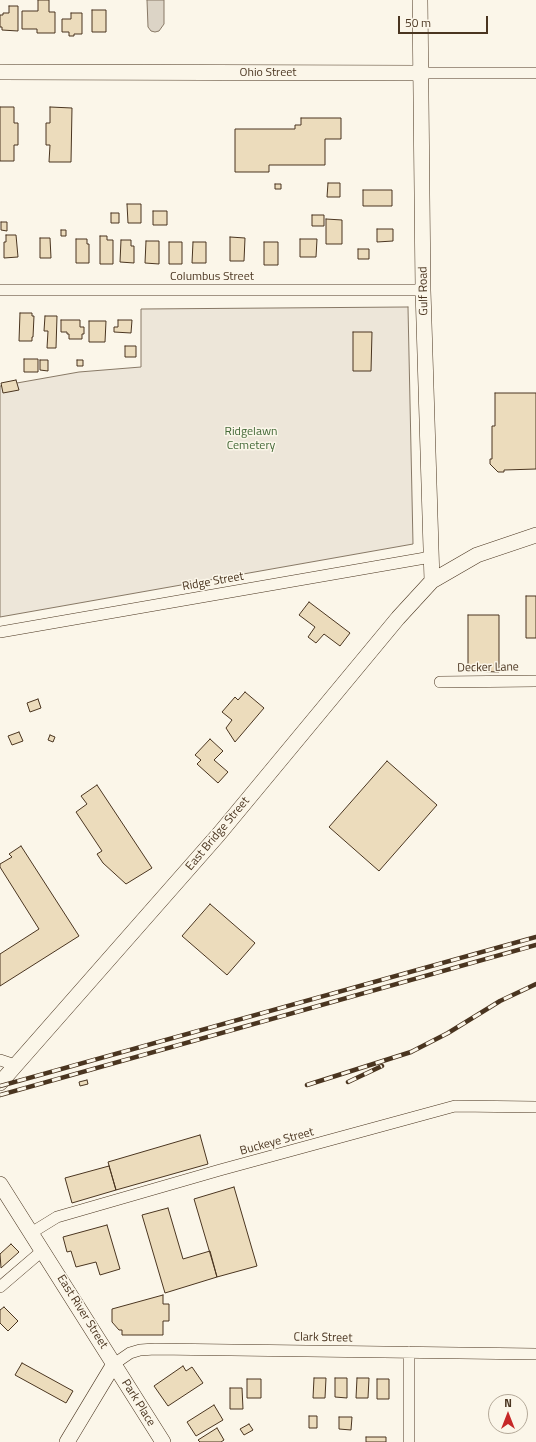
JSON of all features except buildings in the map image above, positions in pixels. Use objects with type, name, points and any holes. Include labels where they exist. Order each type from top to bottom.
[{"type":"street","name":"Gulf Road","points":[[420,0],[423,290],[432,581]]},
{"type":"street","name":"Ohio Street","points":[[0,72],[536,73]]},
{"type":"street","name":"Columbus Street","points":[[0,290],[423,290]]},
{"type":"street","name":"East Bridge Street","points":[[0,1083],[14,1065],[214,840],[398,618],[432,581],[477,555],[536,535]]},
{"type":"street","name":"Ridge Street","points":[[0,632],[431,557]]},
{"type":"street","name":"Decker Lane","points":[[440,682],[536,681]]},
{"type":"street","points":[[0,1060],[14,1065]]},
{"type":"street","name":"Buckeye Street","points":[[31,1233],[57,1217],[220,1170],[455,1106],[536,1107]]},
{"type":"street","name":"East River Street","points":[[0,1184],[114,1364]]},
{"type":"street","points":[[0,1287],[42,1251]]},
{"type":"street","name":"Clark Street","points":[[114,1364],[130,1353],[140,1350],[154,1349],[536,1354]]},
{"type":"street","points":[[409,1352],[409,1442]]},
{"type":"street","points":[[67,1442],[114,1364]]},
{"type":"street","name":"Park Place","points":[[114,1364],[163,1442]]},
{"type":"green space","name":"Ridgelawn Cemetery","points":[[408,307],[413,544],[0,617],[0,386],[79,372],[141,367],[141,309]]},
{"type":"shaded area","points":[[147,0],[164,0],[164,24],[159,31],[151,31],[148,27]]},
{"type":"railway","points":[[0,1086],[536,937]]},
{"type":"railway","points":[[0,1095],[536,945]]},
{"type":"railway","points":[[307,1085],[411,1052],[448,1033],[500,1001],[536,984]]},
{"type":"railway","points":[[348,1082],[382,1066]]}]
